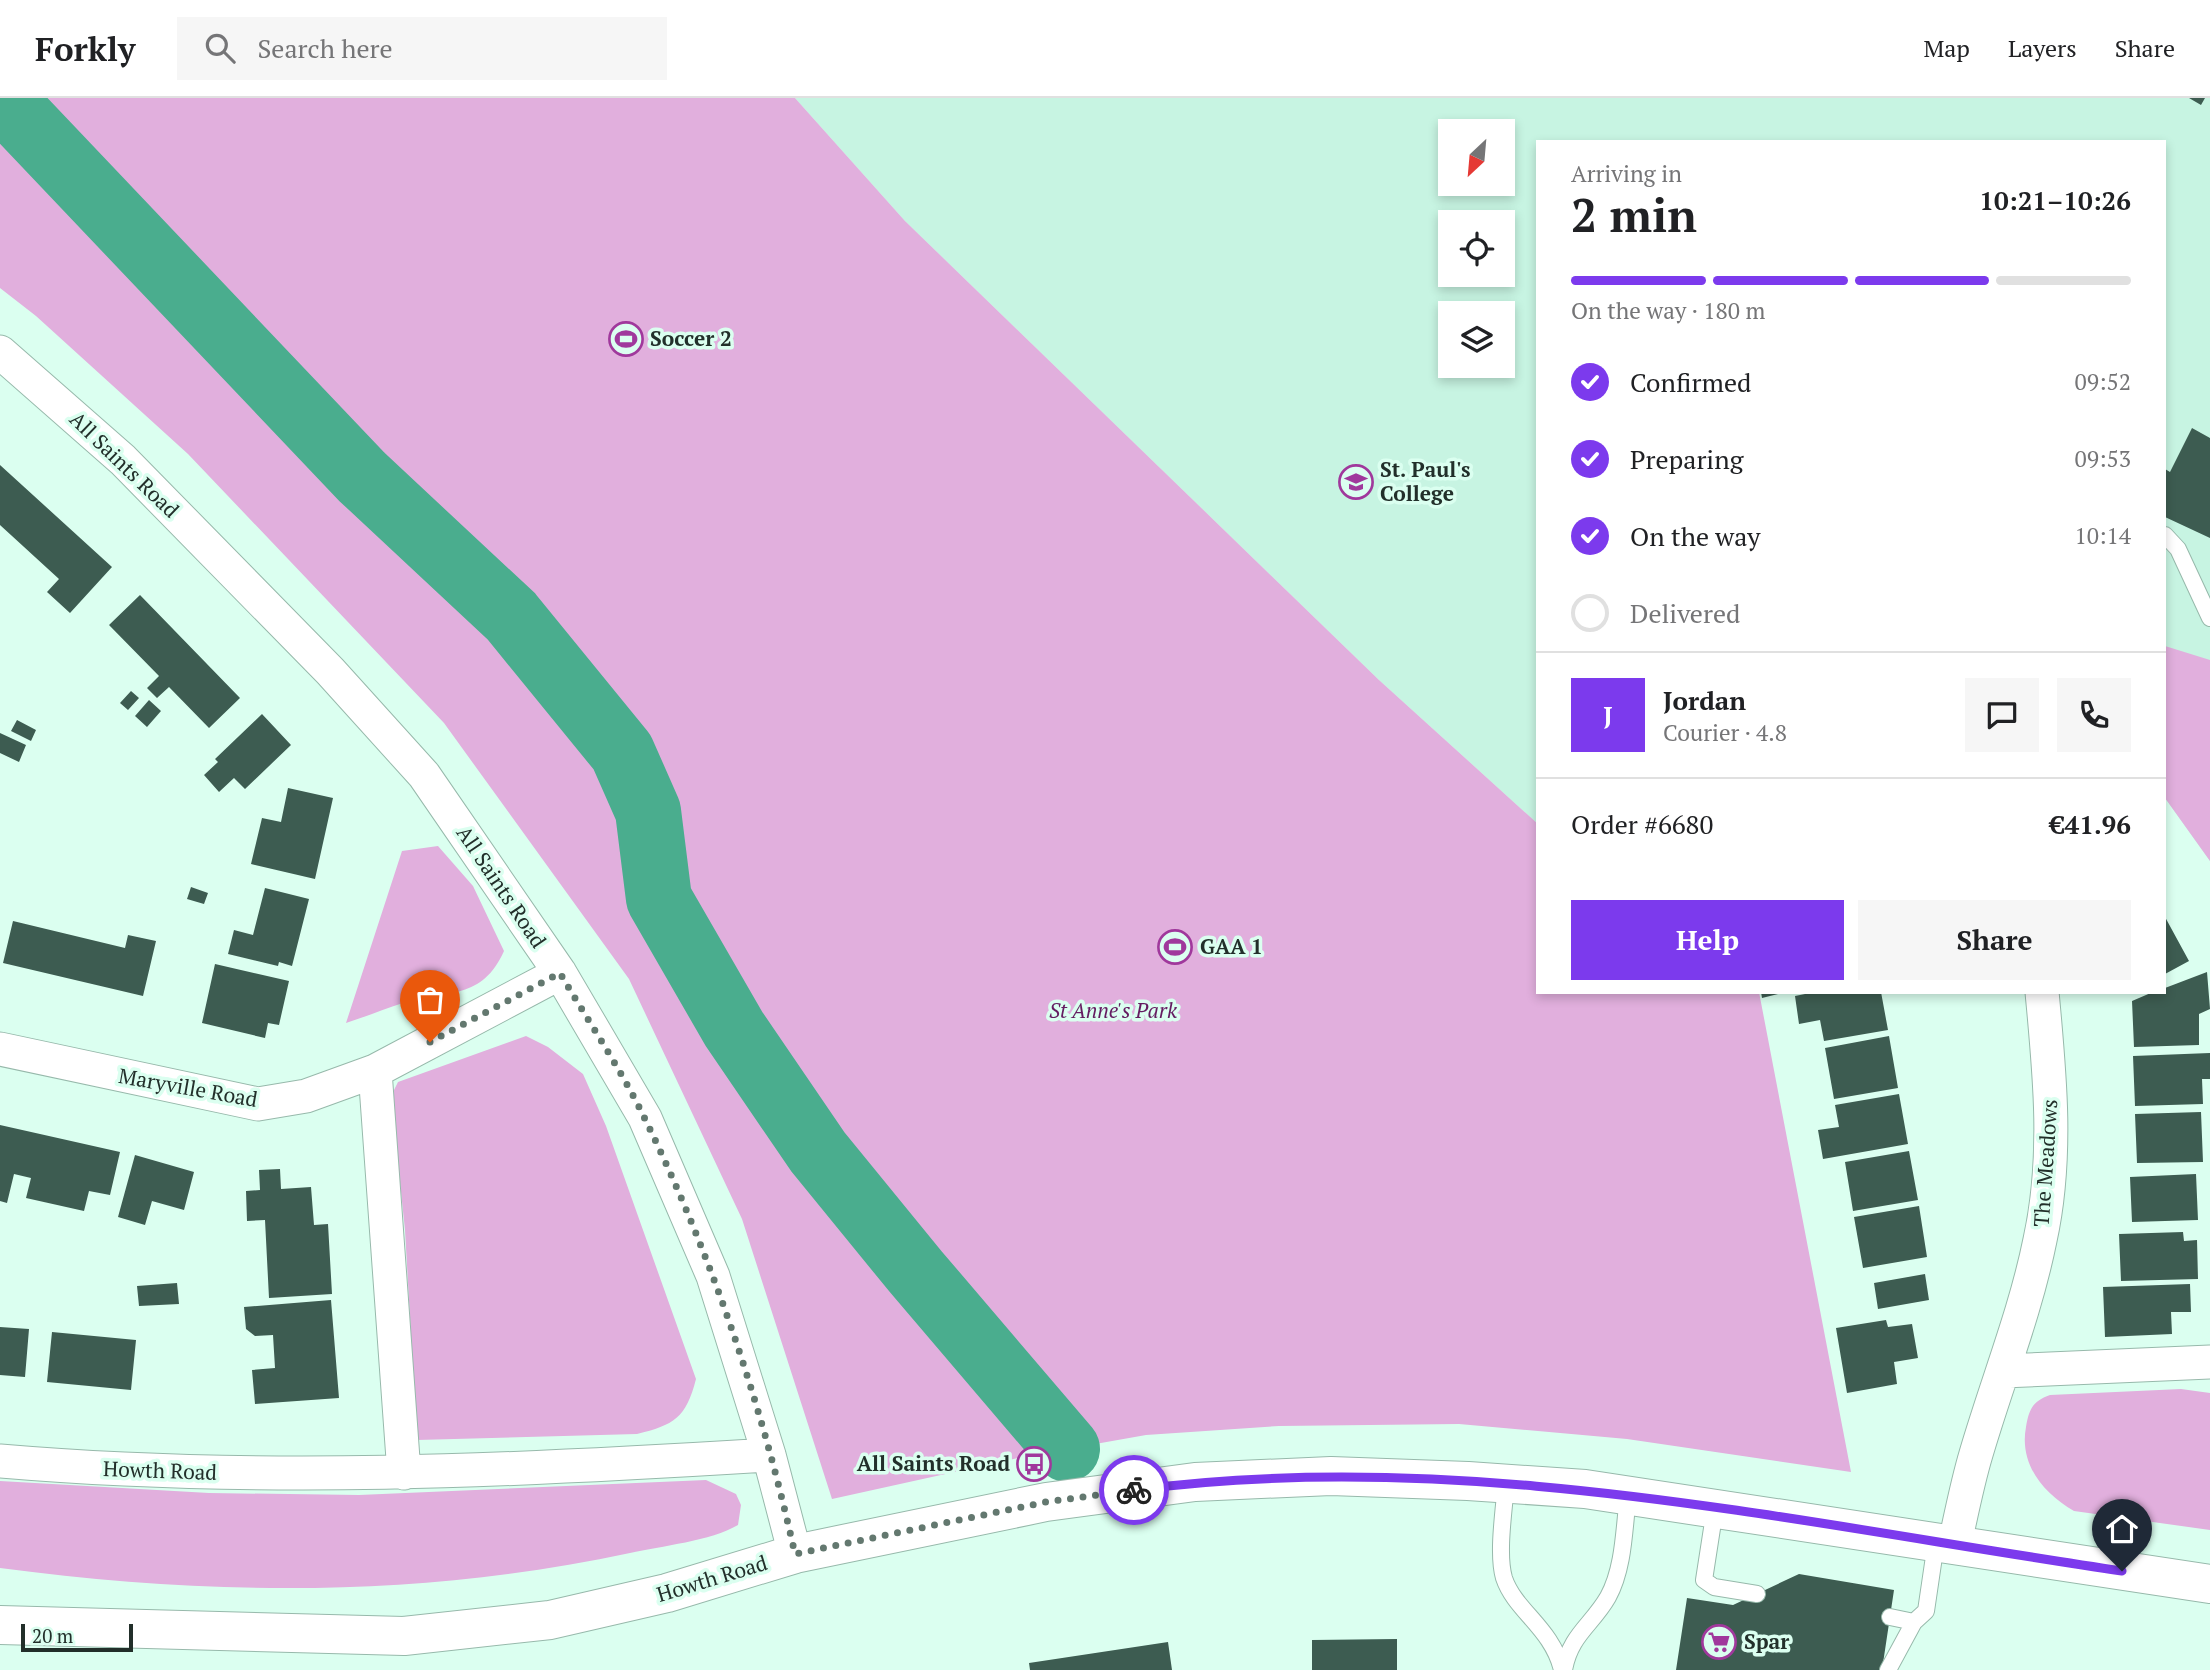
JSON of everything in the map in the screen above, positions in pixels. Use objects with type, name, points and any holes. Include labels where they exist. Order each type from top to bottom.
[{"type":"main road","name":"Howth Road","points":[[0,1625],[404,1636],[550,1620],[667,1593],[795,1554],[1046,1502],[1195,1482],[1331,1476],[1506,1483],[1628,1496],[2210,1584]]},
{"type":"street","name":"All Saints Road","points":[[0,352],[123,460],[330,671],[415,765],[560,973],[645,1118],[713,1276],[769,1455],[795,1554]]},
{"type":"street","name":"Maryville Road","points":[[0,1049],[258,1104],[306,1096],[375,1071],[560,973]]},
{"type":"street","name":"The Meadows","points":[[1945,1545],[2003,1370],[2041,1238],[2050,1170],[2052,1095],[2042,994]]},
{"type":"street","points":[[375,1071],[404,1473]]},
{"type":"street","points":[[2003,1370],[2210,1362]]},
{"type":"street","name":"Howth Road","points":[[0,1461],[249,1474],[404,1473],[572,1467],[769,1455]]},
{"type":"lane","points":[[2166,536],[2178,549],[2210,618]]},
{"type":"lane","points":[[1506,1483],[1502,1563],[1504,1578],[1514,1596],[1549,1640],[1563,1670]]},
{"type":"lane","points":[[1563,1670],[1572,1642],[1607,1599],[1612,1587],[1621,1555],[1628,1496]]},
{"type":"lane","points":[[1715,1508],[1704,1580],[1714,1587],[1756,1594]]},
{"type":"lane","points":[[1888,1670],[1914,1622],[1926,1611],[1945,1545]]},
{"type":"lane","points":[[1890,1617],[1914,1622]]},
{"type":"shaded area","name":"St. Paul's College","points":[[795,98],[2210,98],[2210,861],[2166,799],[2166,140],[1536,140],[1536,822],[1379,680],[905,221]]},
{"type":"green space","name":"St Anne's Park","points":[[0,98],[795,98],[905,221],[1379,680],[1536,822],[1536,994],[1759,994],[1851,1472],[1627,1439],[1459,1424],[1279,1426],[1146,1435],[1022,1457],[832,1499],[742,1219],[629,979],[444,723],[188,454],[36,316],[0,288]]},
{"type":"green space","points":[[2166,646],[2210,660],[2210,861],[2166,799]]},
{"type":"green space","points":[[438,846],[473,886],[504,951],[495,967],[474,986],[403,1003],[346,1023],[402,851]]},
{"type":"green space","points":[[526,1036],[548,1047],[583,1074],[606,1126],[696,1379],[688,1403],[677,1418],[637,1434],[417,1440],[405,1230],[391,1096],[398,1082]]},
{"type":"green space","points":[[2181,1389],[2210,1393],[2210,1530],[2074,1511],[2052,1495],[2036,1476],[2026,1453],[2025,1440],[2029,1415],[2040,1400],[2050,1395]]},
{"type":"green space","points":[[706,1480],[736,1494],[741,1505],[738,1525],[727,1531],[686,1542],[551,1568],[472,1578],[394,1585],[237,1587],[158,1584],[0,1568],[0,1481],[209,1493],[359,1495]]},
{"type":"building","points":[[2189,98],[2205,98],[2201,105]]},
{"type":"building","points":[[2192,428],[2210,438],[2210,538],[2166,517],[2166,470],[2170,472]]},
{"type":"building","points":[[0,465],[112,567],[70,613],[47,592],[59,579],[0,525]]},
{"type":"building","points":[[140,595],[240,698],[209,728],[169,687],[157,698],[147,688],[159,676],[109,625]]},
{"type":"building","points":[[131,691],[139,698],[128,710],[120,703]]},
{"type":"building","points":[[149,700],[161,711],[147,727],[135,716]]},
{"type":"building","points":[[262,714],[291,745],[245,789],[234,778],[219,792],[204,775],[218,762],[215,759]]},
{"type":"building","points":[[17,720],[36,730],[31,741],[11,731]]},
{"type":"building","points":[[0,733],[26,745],[19,762],[0,753]]},
{"type":"building","points":[[288,788],[333,798],[315,879],[251,864],[262,818],[281,822]]},
{"type":"building","points":[[191,887],[208,893],[204,904],[187,899]]},
{"type":"building","points":[[265,888],[309,899],[292,966],[279,962],[278,966],[228,954],[234,930],[253,935]]},
{"type":"building","points":[[2166,919],[2189,961],[2166,973]]},
{"type":"building","points":[[13,921],[125,948],[128,935],[156,941],[143,996],[3,963]]},
{"type":"building","points":[[215,964],[289,981],[279,1025],[268,1023],[265,1038],[202,1023]]},
{"type":"building","points":[[2207,972],[2210,1009],[2199,1014],[2199,1045],[2134,1047],[2132,1001],[2148,994],[2166,994],[2166,988]]},
{"type":"building","points":[[1761,994],[1778,994],[1762,998]]},
{"type":"building","points":[[1881,994],[1888,1030],[1824,1041],[1820,1020],[1799,1024],[1795,996]]},
{"type":"building","points":[[1889,1036],[1898,1088],[1834,1099],[1825,1048]]},
{"type":"building","points":[[2210,1053],[2210,1079],[2202,1079],[2203,1104],[2135,1106],[2133,1056]]},
{"type":"building","points":[[1899,1094],[1908,1144],[1823,1159],[1818,1130],[1839,1127],[1835,1105]]},
{"type":"building","points":[[2201,1112],[2203,1162],[2137,1163],[2135,1114]]},
{"type":"building","points":[[0,1125],[120,1152],[110,1195],[89,1191],[84,1211],[26,1198],[31,1178],[14,1174],[7,1203],[0,1201]]},
{"type":"building","points":[[1909,1151],[1918,1200],[1853,1211],[1845,1162]]},
{"type":"building","points":[[135,1155],[194,1172],[184,1210],[152,1201],[145,1225],[118,1217]]},
{"type":"building","points":[[280,1169],[281,1189],[311,1187],[314,1225],[328,1224],[332,1294],[269,1298],[265,1220],[247,1221],[246,1191],[260,1190],[259,1170]]},
{"type":"building","points":[[2196,1174],[2198,1220],[2132,1222],[2130,1177]]},
{"type":"building","points":[[1919,1206],[1927,1257],[1863,1268],[1854,1217]]},
{"type":"building","points":[[2183,1232],[2184,1241],[2197,1240],[2198,1279],[2121,1281],[2119,1234]]},
{"type":"building","points":[[1925,1274],[1929,1300],[1878,1309],[1874,1283]]},
{"type":"building","points":[[177,1283],[179,1304],[139,1306],[137,1286]]},
{"type":"building","points":[[2190,1284],[2191,1312],[2171,1312],[2172,1334],[2105,1337],[2103,1287]]},
{"type":"building","points":[[331,1300],[339,1398],[255,1404],[252,1370],[275,1368],[273,1335],[255,1336],[246,1329],[244,1307]]},
{"type":"building","points":[[1886,1320],[1888,1327],[1912,1324],[1918,1358],[1894,1362],[1897,1384],[1847,1393],[1836,1328]]},
{"type":"building","points":[[0,1327],[29,1329],[25,1377],[0,1375]]},
{"type":"building","points":[[52,1332],[136,1340],[131,1390],[47,1382]]},
{"type":"building","points":[[1799,1574],[1894,1590],[1882,1670],[1676,1670],[1687,1598],[1733,1605]]},
{"type":"building","points":[[1397,1639],[1397,1670],[1312,1670],[1312,1640]]},
{"type":"building","points":[[1168,1642],[1172,1670],[1030,1670],[1029,1663]]},
{"type":"waterway","points":[[2,98],[362,477],[511,616],[622,752],[648,811],[659,899],[734,1029],[818,1152],[1067,1449]]},
{"type":"way so far","points":[[430,1042],[560,973],[645,1118],[713,1276],[775,1473],[795,1554],[1046,1502],[1134,1490]]},
{"type":"place","name":"Soccer 2","points":[[626,339]]},
{"type":"place","name":"St. Paul's College","points":[[1356,482]]},
{"type":"place","name":"GAA 1","points":[[1175,947]]},
{"type":"place","name":"All Saints Road","points":[[1034,1464]]},
{"type":"place","name":"Spar","points":[[1719,1642]]},
{"type":"route","points":[[1134,1490],[1195,1482],[1331,1476],[1585,1489],[2122,1571]]}]
